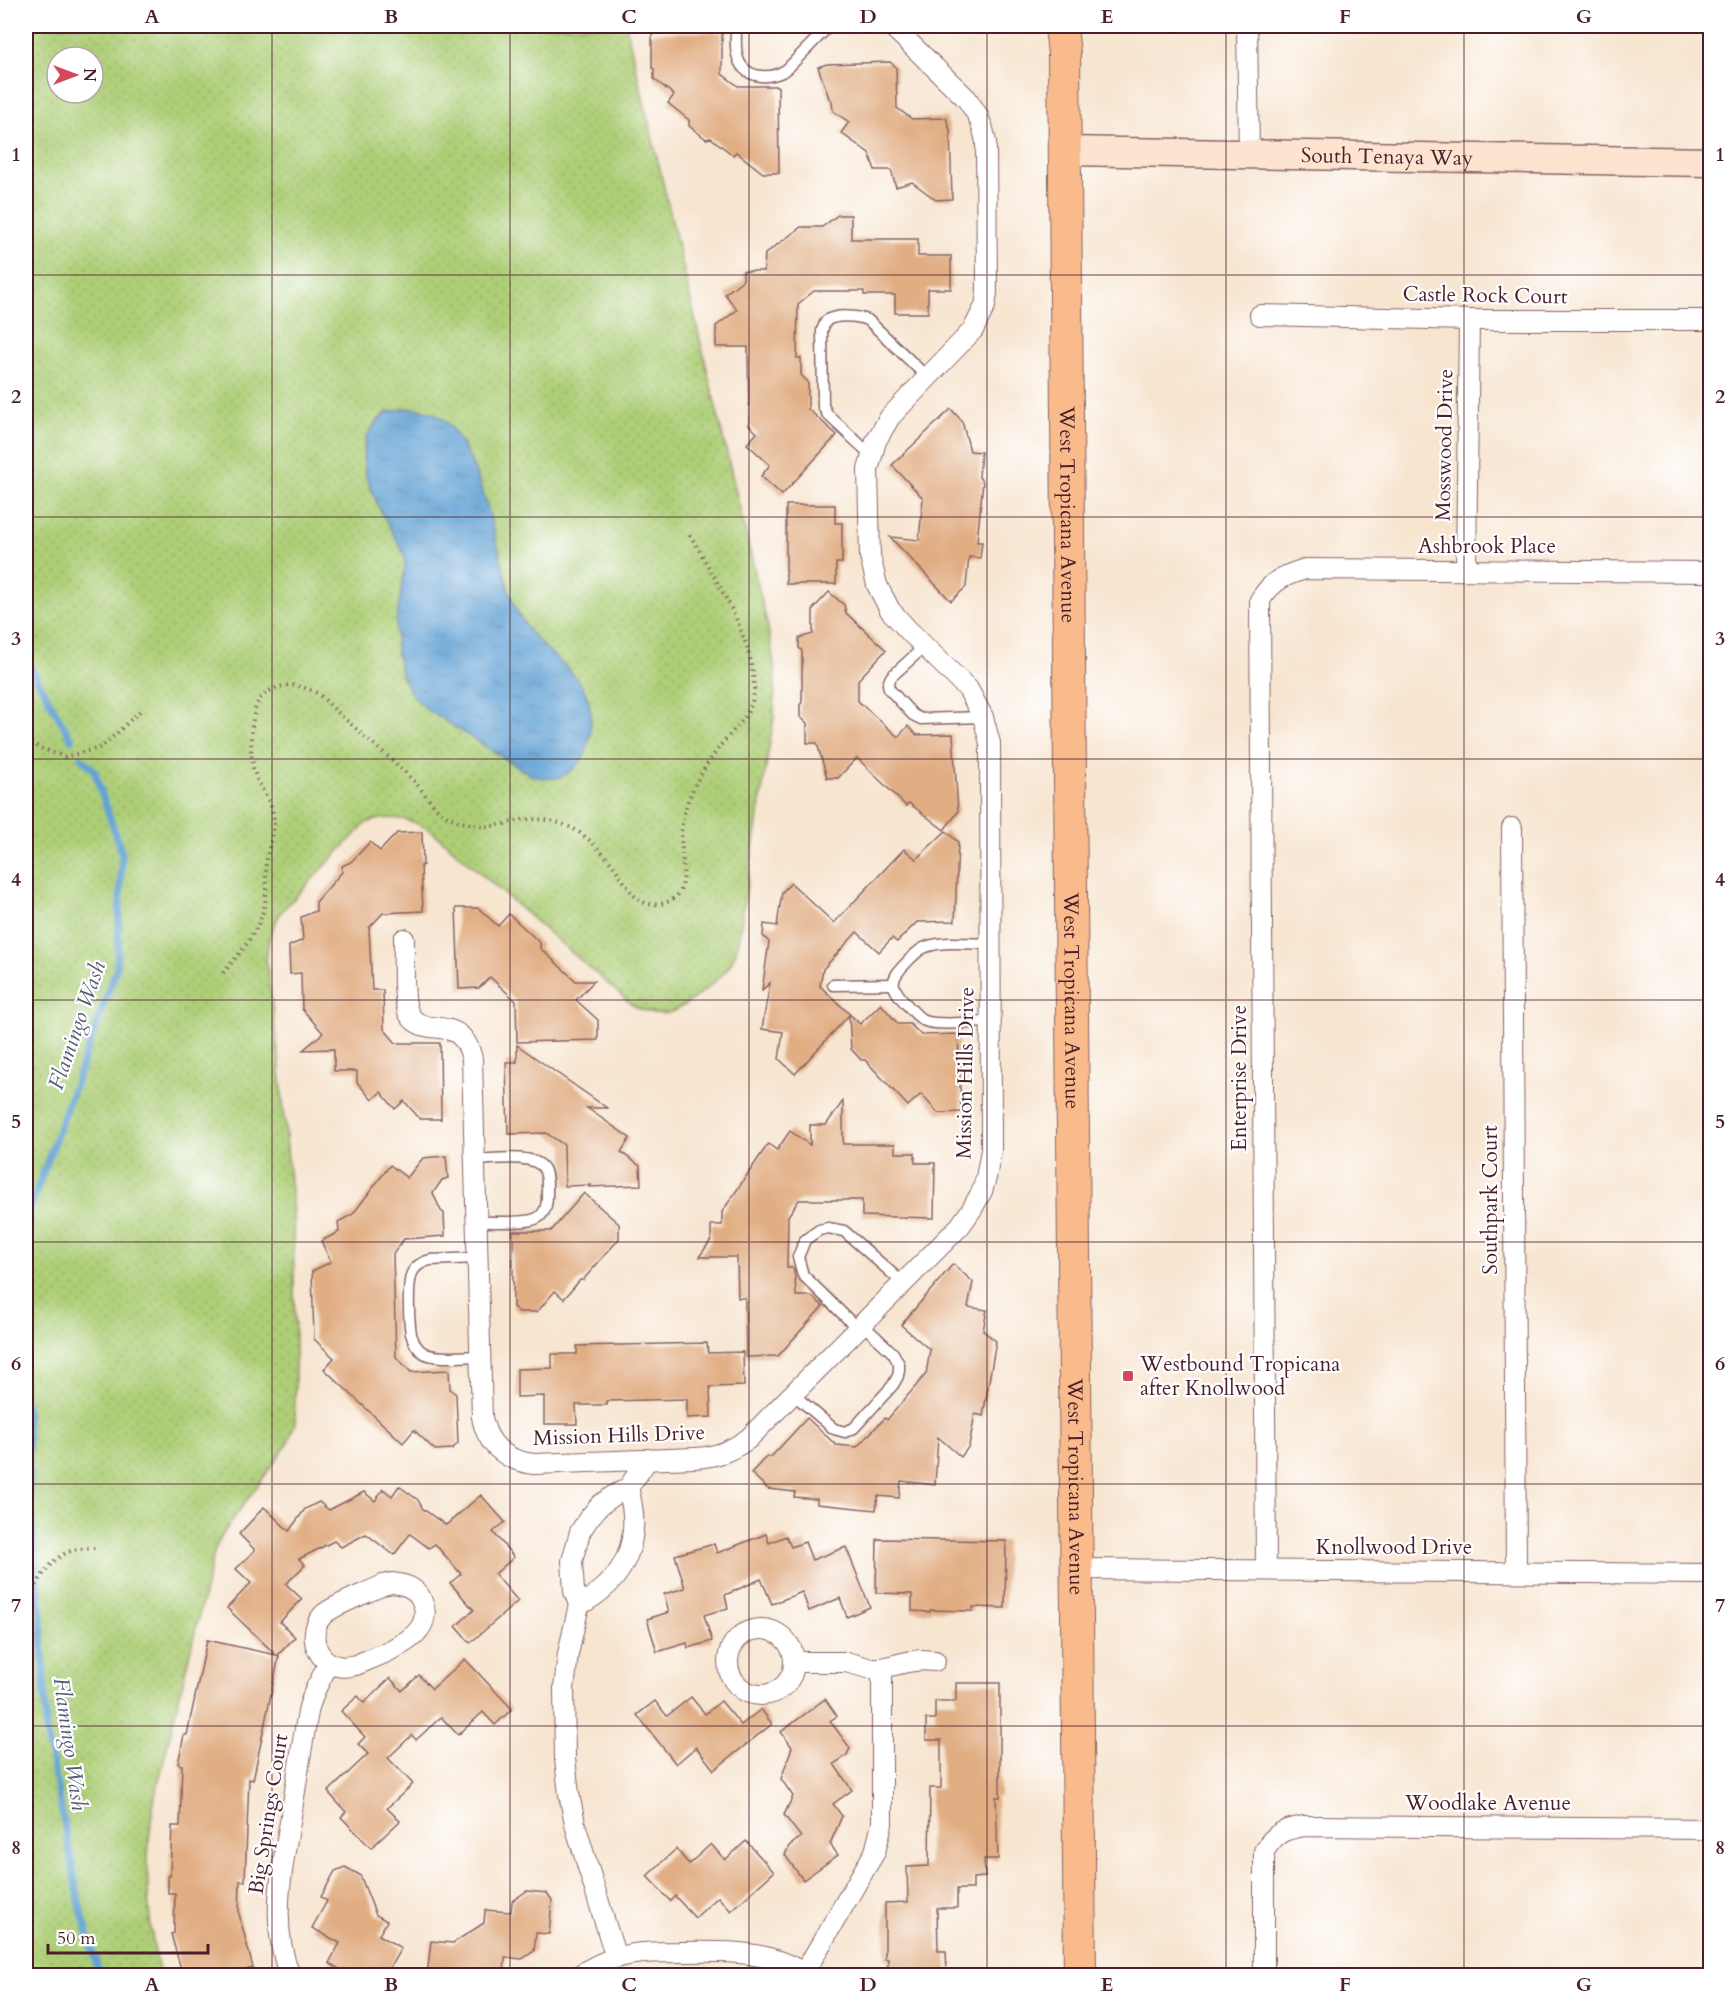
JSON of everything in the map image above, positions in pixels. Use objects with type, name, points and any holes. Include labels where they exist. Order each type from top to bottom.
[{"type":"main road","name":"West Tropicana Avenue","points":[[1061,26],[1064,54],[1065,151],[1080,1976]]},
{"type":"street","name":"Mission Hills Drive","points":[[404,939],[405,999],[413,1020],[420,1025],[454,1031],[466,1042],[470,1050],[482,1417],[484,1427],[494,1445],[511,1458],[534,1464],[708,1457],[735,1448],[748,1439],[960,1226],[972,1209],[986,1178],[991,1150],[991,757],[989,736],[984,717],[968,689],[890,610],[877,585],[870,556],[868,485],[871,455],[890,417],[973,330],[985,306],[988,279],[986,142],[978,116],[967,99],[892,26]]},
{"type":"street","points":[[1247,26],[1249,153]]},
{"type":"street","name":"South Tenaya Way","points":[[1065,151],[1710,162]]},
{"type":"street","name":"Castle Rock Court","points":[[1260,315],[1469,320],[1710,320]]},
{"type":"street","name":"Mosswood Drive","points":[[1466,570],[1469,320]]},
{"type":"street","name":"Ashbrook Place","points":[[1269,587],[1284,576],[1305,569],[1710,572]]},
{"type":"street","name":"Enterprise Drive","points":[[1266,1570],[1260,600],[1269,587]]},
{"type":"street","name":"Southpark Court","points":[[1512,828],[1516,1572]]},
{"type":"street","points":[[616,1958],[576,1828],[565,1759],[564,1689],[568,1654],[579,1605],[574,1591],[572,1561],[580,1532],[589,1518],[600,1505],[628,1488],[648,1459]]},
{"type":"street","points":[[579,1605],[606,1588],[624,1563],[634,1533],[633,1503],[628,1488]]},
{"type":"street","name":"Knollwood Drive","points":[[1077,1569],[1710,1574]]},
{"type":"street","points":[[392,1583],[410,1587],[418,1594],[423,1602],[424,1620],[415,1636],[356,1665],[347,1667],[329,1663],[322,1657],[314,1639],[315,1630],[325,1614],[392,1583]]},
{"type":"street","points":[[795,1662],[846,1662],[868,1668],[882,1668],[907,1662],[934,1661]]},
{"type":"street","name":"Big Springs Court","points":[[290,1976],[280,1940],[278,1898],[309,1707],[329,1663]]},
{"type":"street","points":[[578,1976],[616,1958],[636,1953],[734,1951],[770,1958],[806,1974],[874,1852],[880,1835],[883,1799],[882,1668]]},
{"type":"street","name":"Woodlake Avenue","points":[[1264,1976],[1264,1851],[1270,1841],[1282,1831],[1304,1826],[1710,1829]]},
{"type":"lane","points":[[736,26],[737,54],[740,62],[750,73],[765,77],[780,74],[787,69],[829,26]]},
{"type":"lane","points":[[871,455],[828,415],[823,406],[822,330],[826,321],[835,318],[868,320],[927,377]]},
{"type":"lane","points":[[925,646],[891,677],[888,684],[889,689],[914,715],[921,719],[984,717]]},
{"type":"lane","points":[[990,1022],[924,1020],[896,993],[893,977],[921,949],[927,946],[991,944]]},
{"type":"lane","points":[[833,985],[893,984]]},
{"type":"lane","points":[[474,1160],[531,1159],[542,1166],[547,1176],[547,1203],[538,1218],[476,1222]]},
{"type":"lane","points":[[793,1394],[834,1429],[844,1432],[854,1428],[893,1385],[899,1370],[897,1358],[893,1353],[803,1275],[798,1257],[805,1240],[819,1230],[836,1228],[844,1232],[903,1283]]},
{"type":"lane","points":[[477,1258],[430,1260],[414,1270],[410,1282],[411,1334],[419,1349],[424,1353],[437,1357],[480,1356]]},
{"type":"path","points":[[223,973],[248,943],[263,911],[266,894],[266,867],[274,820],[270,802],[254,772],[251,734],[258,702],[265,694],[282,686],[302,686],[320,695],[414,781],[433,806],[444,814],[463,822],[486,827],[525,819],[556,822],[577,831],[601,852],[636,899],[653,905],[662,904],[676,895],[681,889],[685,873],[681,833],[687,804],[717,751],[747,715],[754,688],[747,644],[688,531]]},
{"type":"path","points":[[26,740],[65,757],[102,747],[142,709]]},
{"type":"path","points":[[26,1607],[41,1577],[56,1558],[72,1550],[95,1548]]},
{"type":"green space","points":[[26,26],[626,26],[768,628],[775,670],[774,717],[737,948],[725,971],[710,986],[682,1006],[667,1013],[653,1013],[644,1010],[631,1004],[433,832],[417,823],[392,818],[366,823],[281,912],[270,934],[266,958],[279,1059],[293,1215],[295,1423],[287,1445],[224,1532],[215,1549],[154,1801],[151,1823],[148,1867],[149,1910],[160,1975],[26,1976]]},
{"type":"water","points":[[407,408],[425,410],[438,415],[456,435],[470,459],[481,487],[517,611],[531,633],[579,682],[587,696],[591,713],[587,748],[580,762],[564,776],[552,779],[532,776],[428,710],[412,695],[402,677],[396,651],[396,621],[405,567],[404,554],[379,508],[366,477],[363,456],[366,438],[376,422],[388,412]]},
{"type":"building","points":[[722,32],[722,74],[738,86],[778,86],[779,173],[763,173],[736,152],[733,155],[711,138],[706,139],[689,126],[689,120],[668,103],[674,95],[654,79],[652,33]]},
{"type":"building","points":[[890,62],[896,67],[897,108],[912,119],[946,118],[950,130],[952,199],[936,200],[912,182],[896,187],[891,170],[875,170],[869,153],[841,133],[849,122],[833,111],[832,101],[818,67],[827,64]]},
{"type":"building","points":[[838,215],[851,215],[851,239],[918,239],[918,256],[951,256],[951,289],[928,289],[928,313],[895,313],[895,295],[864,295],[864,291],[814,291],[798,304],[797,358],[801,358],[801,375],[808,382],[808,409],[837,435],[782,495],[761,476],[770,465],[747,444],[757,433],[749,425],[748,347],[716,347],[716,326],[737,310],[725,294],[743,280],[743,271],[764,271],[765,254],[801,227],[822,227]]},
{"type":"building","points":[[951,409],[962,421],[970,451],[981,452],[979,477],[983,482],[977,542],[982,542],[980,558],[969,557],[966,587],[951,601],[890,537],[919,540],[923,498],[892,465]]},
{"type":"building","points":[[786,505],[835,505],[835,523],[842,523],[842,563],[836,563],[836,584],[786,584]]},
{"type":"building","points":[[829,592],[844,605],[846,613],[886,650],[858,680],[858,701],[898,737],[908,726],[917,735],[953,734],[958,812],[944,830],[909,803],[906,806],[857,758],[838,778],[827,778],[817,743],[807,743],[807,723],[800,717],[802,651],[799,648],[799,638],[813,634],[813,609]]},
{"type":"building","points":[[946,831],[958,842],[955,921],[917,922],[897,942],[892,938],[879,952],[857,932],[823,969],[820,986],[860,1024],[881,1004],[898,1024],[910,1024],[921,1035],[958,1034],[961,1112],[938,1113],[921,1094],[908,1106],[865,1060],[861,1060],[851,1049],[849,1015],[795,1074],[779,1059],[783,1032],[762,1029],[770,983],[762,990],[769,942],[763,936],[764,924],[777,926],[782,892],[791,883],[834,923],[904,849],[916,859]]},
{"type":"building","points":[[422,832],[423,911],[383,913],[369,928],[372,990],[383,990],[384,1029],[396,1043],[440,1043],[441,1119],[420,1119],[404,1101],[395,1109],[381,1092],[372,1100],[357,1082],[357,1071],[334,1071],[334,1049],[303,1050],[323,1033],[302,1009],[301,973],[290,974],[289,946],[303,940],[301,917],[316,911],[316,902],[342,872],[342,866],[351,862],[370,842],[380,851],[397,833]]},
{"type":"building","points":[[456,908],[478,908],[498,926],[509,914],[540,943],[540,948],[576,981],[594,981],[576,1000],[598,1020],[598,1040],[517,1042],[516,1001],[490,977],[479,988],[459,989]]},
{"type":"building","points":[[517,1045],[607,1108],[587,1108],[630,1138],[621,1152],[640,1166],[641,1185],[565,1186],[564,1145],[546,1133],[508,1134],[506,1062],[517,1062]]},
{"type":"building","points":[[843,1101],[843,1144],[895,1144],[895,1153],[915,1153],[915,1163],[935,1163],[934,1218],[862,1216],[862,1200],[799,1200],[788,1216],[787,1268],[793,1268],[796,1296],[811,1296],[823,1306],[778,1356],[746,1357],[745,1298],[738,1298],[737,1257],[699,1257],[711,1240],[711,1225],[722,1225],[722,1212],[768,1144],[777,1150],[790,1131],[810,1145],[810,1125],[826,1125]]},
{"type":"building","points":[[446,1156],[448,1178],[442,1180],[433,1193],[444,1213],[445,1236],[404,1239],[393,1254],[396,1357],[411,1372],[449,1370],[450,1389],[456,1394],[458,1443],[452,1449],[435,1450],[414,1430],[403,1443],[324,1369],[334,1358],[314,1339],[312,1271],[331,1262],[321,1241],[339,1232],[338,1222],[353,1214],[390,1165],[407,1178],[423,1158]]},
{"type":"building","points":[[584,1193],[619,1224],[619,1239],[564,1299],[555,1291],[537,1312],[519,1312],[513,1307],[513,1231],[551,1231]]},
{"type":"building","points":[[953,1264],[973,1282],[968,1307],[987,1310],[983,1331],[996,1341],[983,1416],[975,1414],[969,1446],[961,1457],[938,1437],[935,1485],[901,1481],[899,1498],[878,1496],[876,1510],[817,1504],[817,1499],[794,1497],[795,1492],[768,1489],[751,1473],[766,1457],[771,1457],[807,1418],[836,1445],[857,1447],[885,1418],[887,1420],[926,1374],[930,1350],[901,1325]]},
{"type":"building","points":[[707,1343],[708,1353],[743,1352],[744,1386],[710,1387],[711,1417],[687,1418],[687,1399],[607,1401],[607,1405],[576,1405],[577,1424],[544,1424],[544,1396],[517,1397],[517,1369],[552,1368],[552,1354],[577,1354],[577,1346]]},
{"type":"building","points":[[399,1486],[418,1500],[423,1509],[446,1525],[481,1495],[505,1522],[493,1532],[514,1557],[495,1574],[518,1601],[470,1643],[456,1626],[474,1610],[450,1583],[461,1574],[435,1544],[429,1548],[410,1534],[394,1555],[366,1534],[341,1547],[334,1541],[299,1559],[305,1565],[286,1584],[302,1599],[280,1622],[295,1637],[278,1655],[253,1780],[249,1779],[245,1881],[240,1881],[239,1914],[253,1968],[225,1976],[183,1976],[171,1934],[174,1933],[175,1893],[168,1893],[168,1876],[170,1876],[172,1826],[180,1826],[182,1765],[178,1764],[184,1735],[187,1735],[207,1640],[276,1655],[227,1608],[251,1583],[236,1569],[255,1550],[239,1534],[264,1507],[289,1531],[305,1509],[319,1502],[329,1510],[364,1492],[375,1501],[383,1489],[392,1496]]},
{"type":"building","points":[[766,1534],[769,1543],[786,1536],[791,1547],[805,1542],[812,1560],[846,1547],[870,1607],[847,1617],[840,1598],[809,1611],[802,1592],[772,1604],[761,1579],[725,1595],[728,1608],[704,1615],[712,1641],[688,1648],[687,1643],[657,1652],[647,1619],[669,1612],[664,1594],[685,1588],[675,1555],[714,1544],[717,1553]]},
{"type":"building","points":[[877,1539],[1006,1541],[1005,1608],[973,1607],[973,1611],[912,1611],[912,1594],[876,1593]]},
{"type":"building","points":[[465,1659],[512,1709],[495,1725],[483,1712],[458,1735],[441,1717],[416,1740],[412,1735],[388,1758],[413,1784],[387,1808],[400,1821],[371,1848],[341,1817],[346,1812],[328,1792],[368,1754],[358,1744],[365,1737],[341,1711],[358,1696],[364,1703],[390,1678],[402,1691],[419,1675],[432,1689]]},
{"type":"building","points":[[956,1683],[1000,1683],[1000,1797],[996,1797],[998,1859],[984,1859],[985,1877],[973,1878],[973,1889],[957,1889],[957,1908],[937,1908],[938,1951],[946,1951],[947,1976],[888,1976],[888,1959],[885,1959],[885,1903],[908,1902],[907,1867],[929,1866],[930,1788],[941,1788],[941,1740],[926,1740],[926,1719],[935,1719],[935,1701],[956,1701]]},
{"type":"building","points":[[691,1697],[705,1714],[721,1701],[741,1725],[761,1709],[772,1724],[714,1770],[696,1747],[676,1764],[637,1715],[655,1701],[667,1716]]},
{"type":"building","points":[[825,1699],[837,1716],[830,1721],[850,1748],[847,1755],[834,1764],[852,1790],[833,1804],[842,1816],[830,1844],[838,1855],[803,1880],[785,1855],[789,1846],[801,1837],[784,1815],[793,1796],[781,1779],[792,1747],[781,1732]]},
{"type":"building","points":[[746,1841],[774,1872],[731,1911],[718,1897],[695,1918],[675,1896],[670,1901],[647,1876],[676,1849],[689,1864],[711,1844],[725,1860]]},
{"type":"building","points":[[345,1867],[360,1875],[376,1915],[387,1921],[379,1935],[401,1948],[385,1976],[351,1976],[329,1963],[340,1943],[312,1928],[327,1901],[321,1897],[335,1871]]},
{"type":"building","points":[[527,1891],[547,1893],[552,1900],[549,1934],[536,1933],[534,1951],[522,1959],[505,1957],[504,1976],[427,1976],[431,1941],[453,1943],[484,1923],[485,1910],[511,1912],[512,1901]]},
{"type":"waterway","name":"Flamingo Wash","points":[[26,660],[72,740]]},
{"type":"waterway","name":"Flamingo Wash","points":[[26,1272],[28,1215],[117,967],[122,854],[94,770],[81,758]]},
{"type":"waterway","name":"Flamingo Wash","points":[[26,1405],[30,1500],[42,1628],[46,1730],[80,1906],[100,1976]]},
{"type":"place","name":"Westbound Tropicana after Knollwood","points":[[1128,1376]]}]
